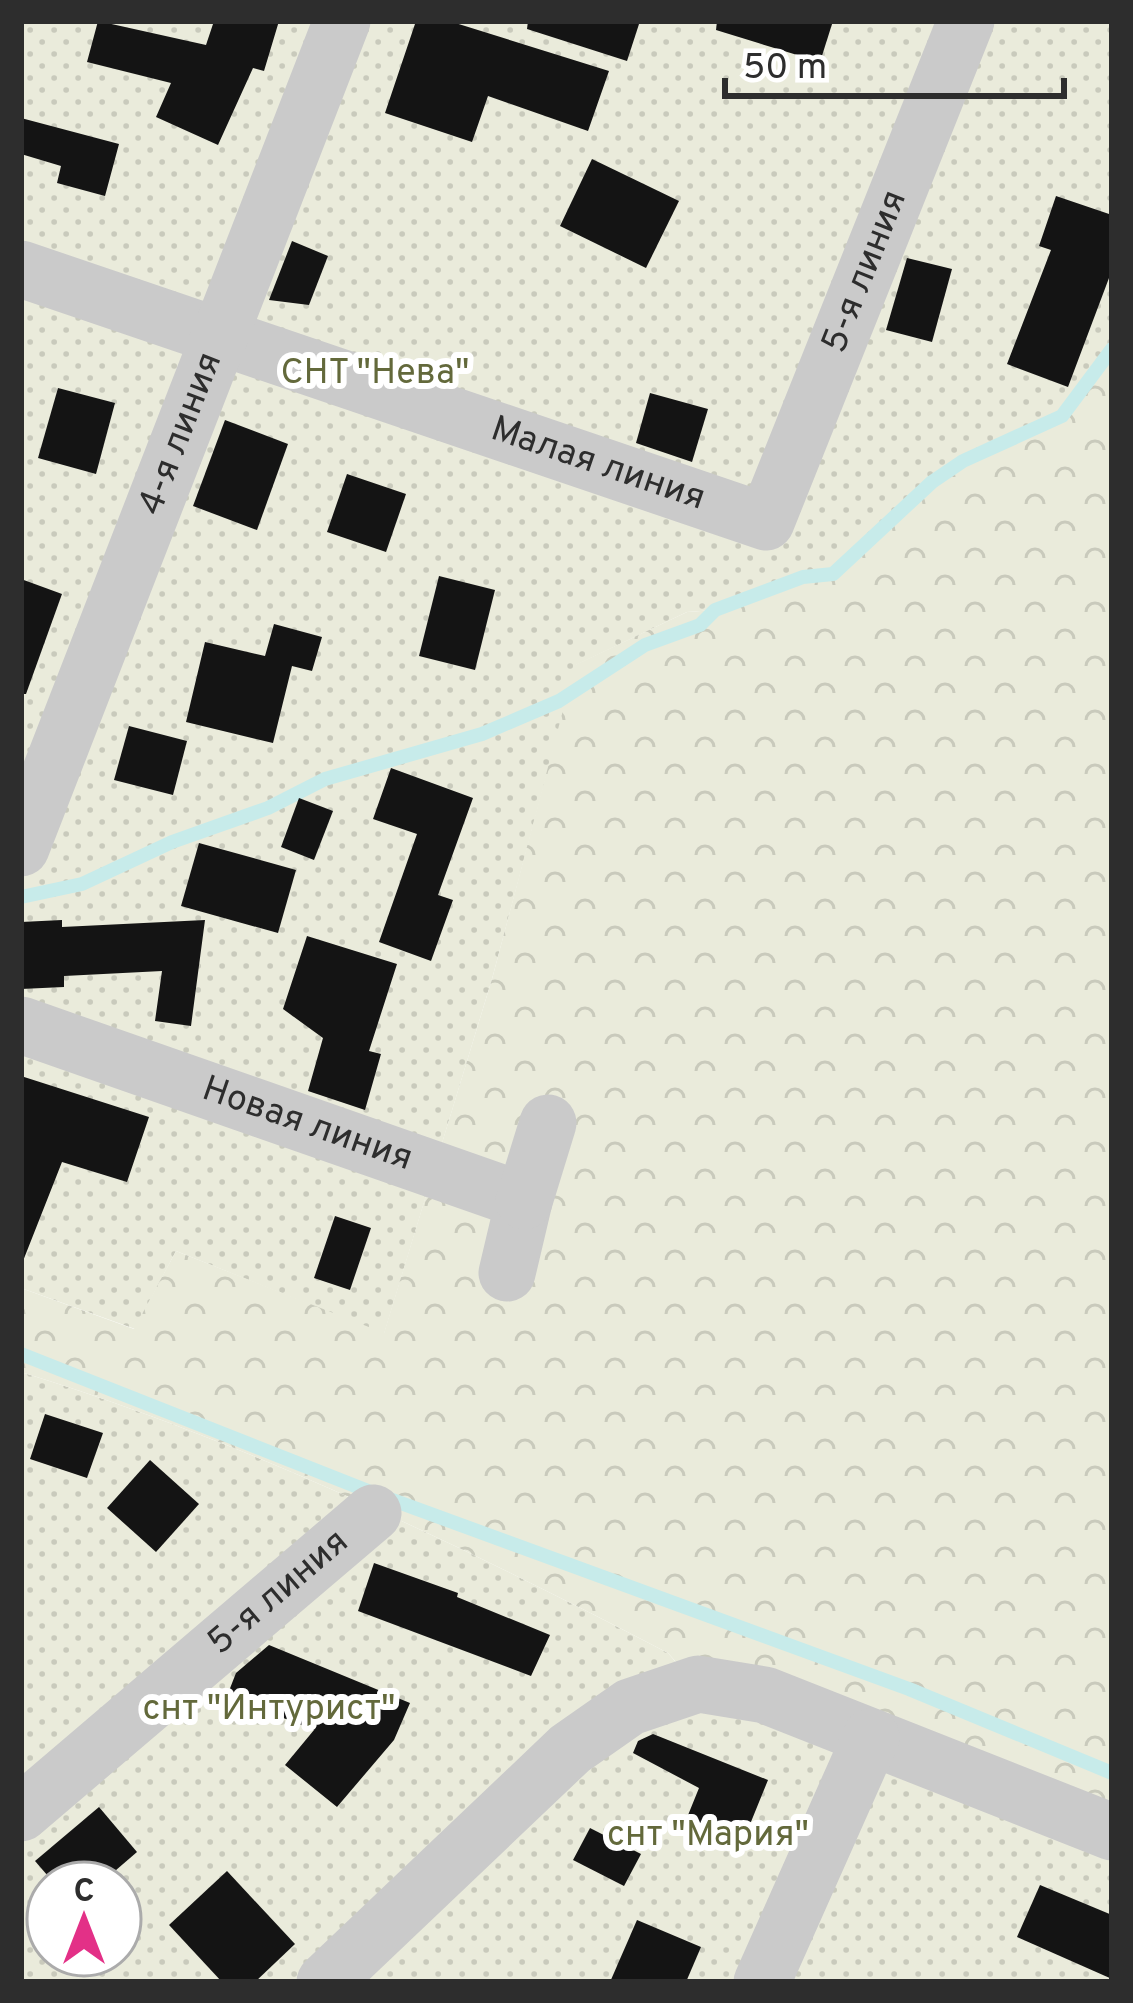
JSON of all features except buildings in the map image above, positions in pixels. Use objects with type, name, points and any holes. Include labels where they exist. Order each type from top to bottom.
[{"type":"street","name":"4-я линия","points":[[21,848],[342,21]]},
{"type":"street","name":"5-я линия","points":[[766,522],[966,21]]},
{"type":"street","name":"Малая линия","points":[[21,269],[766,522]]},
{"type":"street","name":"Новая линия","points":[[21,1025],[524,1201]]},
{"type":"street","points":[[507,1273],[548,1123]]},
{"type":"street","name":"5-я линия","points":[[21,1813],[373,1513]]},
{"type":"street","points":[[325,1982],[570,1749],[630,1707],[698,1684],[765,1695],[1112,1832]]},
{"type":"street","points":[[762,1982],[871,1737]]},
{"type":"green space","name":"СНТ \"Нева\"","points":[[21,21],[1112,21],[1112,353],[1062,416],[963,461],[932,482],[833,574],[803,577],[715,610],[687,612],[576,665],[492,979],[384,1334],[176,1251],[135,1329],[21,1288]]},
{"type":"green space","points":[[1112,353],[1112,1832],[693,1681],[668,1653],[351,1498],[188,1430],[21,1372],[21,1288],[134,1329],[176,1251],[384,1333],[492,979],[575,665],[687,612],[715,610],[803,577],[833,574],[932,482],[963,461],[1062,416]]},
{"type":"green space","name":"снт \"Интурист\"","points":[[21,1372],[188,1430],[351,1498],[668,1653],[692,1681],[1112,1832],[1112,1982],[21,1982]]},
{"type":"waterway","points":[[21,897],[82,884],[172,842],[268,808],[325,779],[482,734],[559,701],[645,645],[700,625],[715,610],[803,577],[833,574],[932,482],[963,461],[1062,416],[1112,349]]},
{"type":"waterway","points":[[21,1354],[368,1491],[909,1689],[1112,1773]]},
{"type":"park label","name":"снт \"Мария\"","points":[[708,1836]]}]
